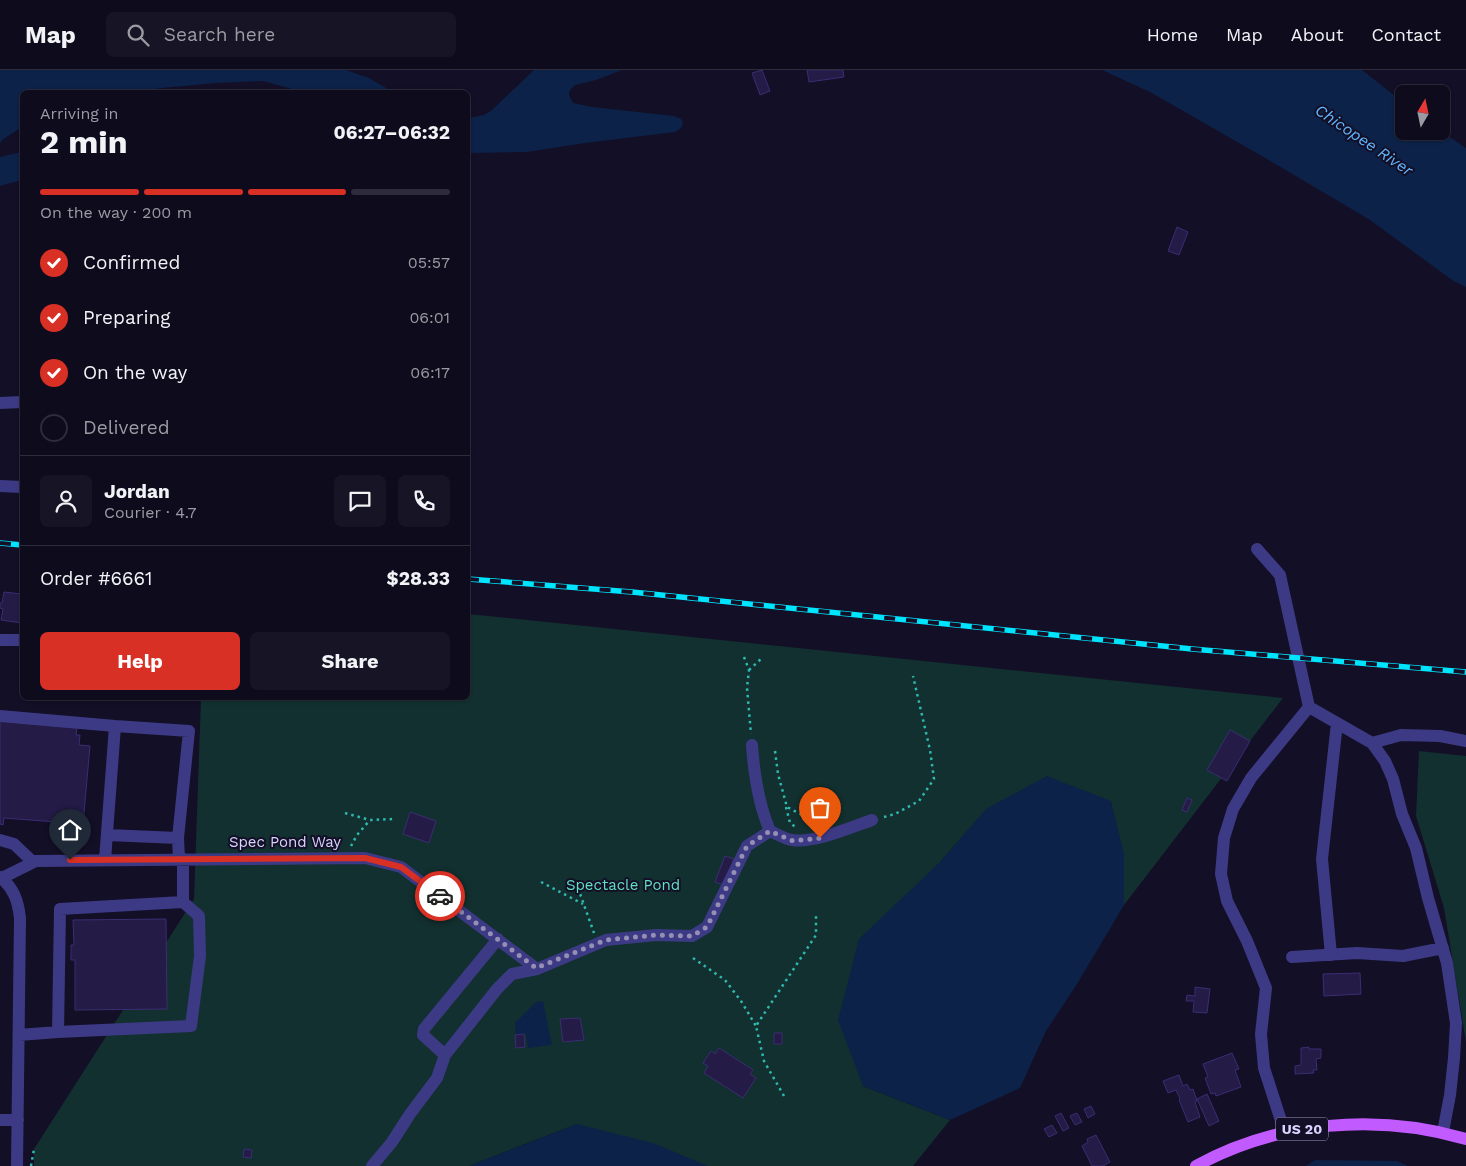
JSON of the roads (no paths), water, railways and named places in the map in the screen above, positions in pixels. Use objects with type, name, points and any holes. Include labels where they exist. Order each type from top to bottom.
[{"type":"main road","name":"US 20","points":[[1196,1166],[1236,1147],[1285,1133],[1345,1124],[1392,1125],[1443,1132],[1466,1140]]},
{"type":"street","points":[[0,402],[20,402]]},
{"type":"street","points":[[0,486],[20,487]]},
{"type":"street","points":[[1257,549],[1280,575],[1309,707],[1372,743],[1386,761],[1402,814],[1416,848],[1447,963],[1456,1023],[1451,1086],[1443,1132]]},
{"type":"street","points":[[0,640],[20,640]]},
{"type":"street","points":[[1285,1133],[1264,1068],[1261,1034],[1266,988],[1247,941],[1227,901],[1221,874],[1224,838],[1233,809],[1251,778],[1309,707]]},
{"type":"street","points":[[0,716],[189,731],[178,838],[183,902]]},
{"type":"street","points":[[1331,955],[1322,859],[1337,723]]},
{"type":"street","points":[[105,860],[115,726]]},
{"type":"street","points":[[1372,743],[1401,735],[1440,736],[1466,741]]},
{"type":"street","points":[[752,745],[754,772],[762,812],[770,831],[793,841],[820,838],[847,830],[875,817]]},
{"type":"street","points":[[372,1166],[392,1142],[437,1078],[445,1055],[497,989],[512,974],[536,968],[606,940],[656,935],[692,936],[707,927],[747,846],[770,831]]},
{"type":"street","points":[[107,835],[178,838]]},
{"type":"street","points":[[0,840],[14,844],[33,862]]},
{"type":"street","name":"Spec Pond Way","points":[[1,878],[33,862],[365,858],[401,867],[536,968]]},
{"type":"street","points":[[1,878],[15,894],[19,905],[17,1166]]},
{"type":"street","points":[[19,1035],[190,1026],[200,956],[199,916],[183,902],[60,909],[58,1032]]},
{"type":"street","points":[[445,1055],[423,1035],[424,1029],[498,940]]},
{"type":"street","points":[[1292,957],[1357,953],[1403,956],[1442,948]]},
{"type":"street","points":[[0,1120],[18,1120]]},
{"type":"water","points":[[0,70],[346,70],[369,78],[390,90],[296,90],[263,81],[216,83],[146,90],[20,90],[20,128],[2,140],[0,144]]},
{"type":"water","points":[[534,70],[622,70],[596,80],[575,85],[570,90],[569,95],[573,103],[592,107],[674,116],[681,119],[683,123],[681,128],[675,132],[527,152],[470,153],[470,118],[484,115],[492,110]]},
{"type":"water","name":"Chicopee River","points":[[1102,70],[1362,70],[1395,96],[1395,140],[1450,140],[1450,137],[1466,148],[1466,287],[1452,280],[1370,220],[1152,93]]},
{"type":"water","points":[[20,152],[20,181],[0,186],[0,157]]},
{"type":"water","points":[[1047,776],[1111,801],[1124,854],[1124,905],[1077,984],[1046,1031],[1020,1088],[950,1120],[863,1086],[838,1020],[859,939],[940,862],[986,809]]},
{"type":"water","points":[[543,1001],[552,1045],[528,1048],[526,1034],[516,1035],[515,1023],[536,1002]]},
{"type":"water","points":[[577,1124],[653,1143],[708,1166],[469,1166]]},
{"type":"water","points":[[1315,1160],[1397,1161],[1408,1166],[1306,1166]]},
{"type":"railway","points":[[0,543],[20,545]]},
{"type":"railway","points":[[470,579],[632,592],[1192,649],[1466,672]]},
{"type":"park label","name":"Spectacle Pond","points":[[623,885]]}]
